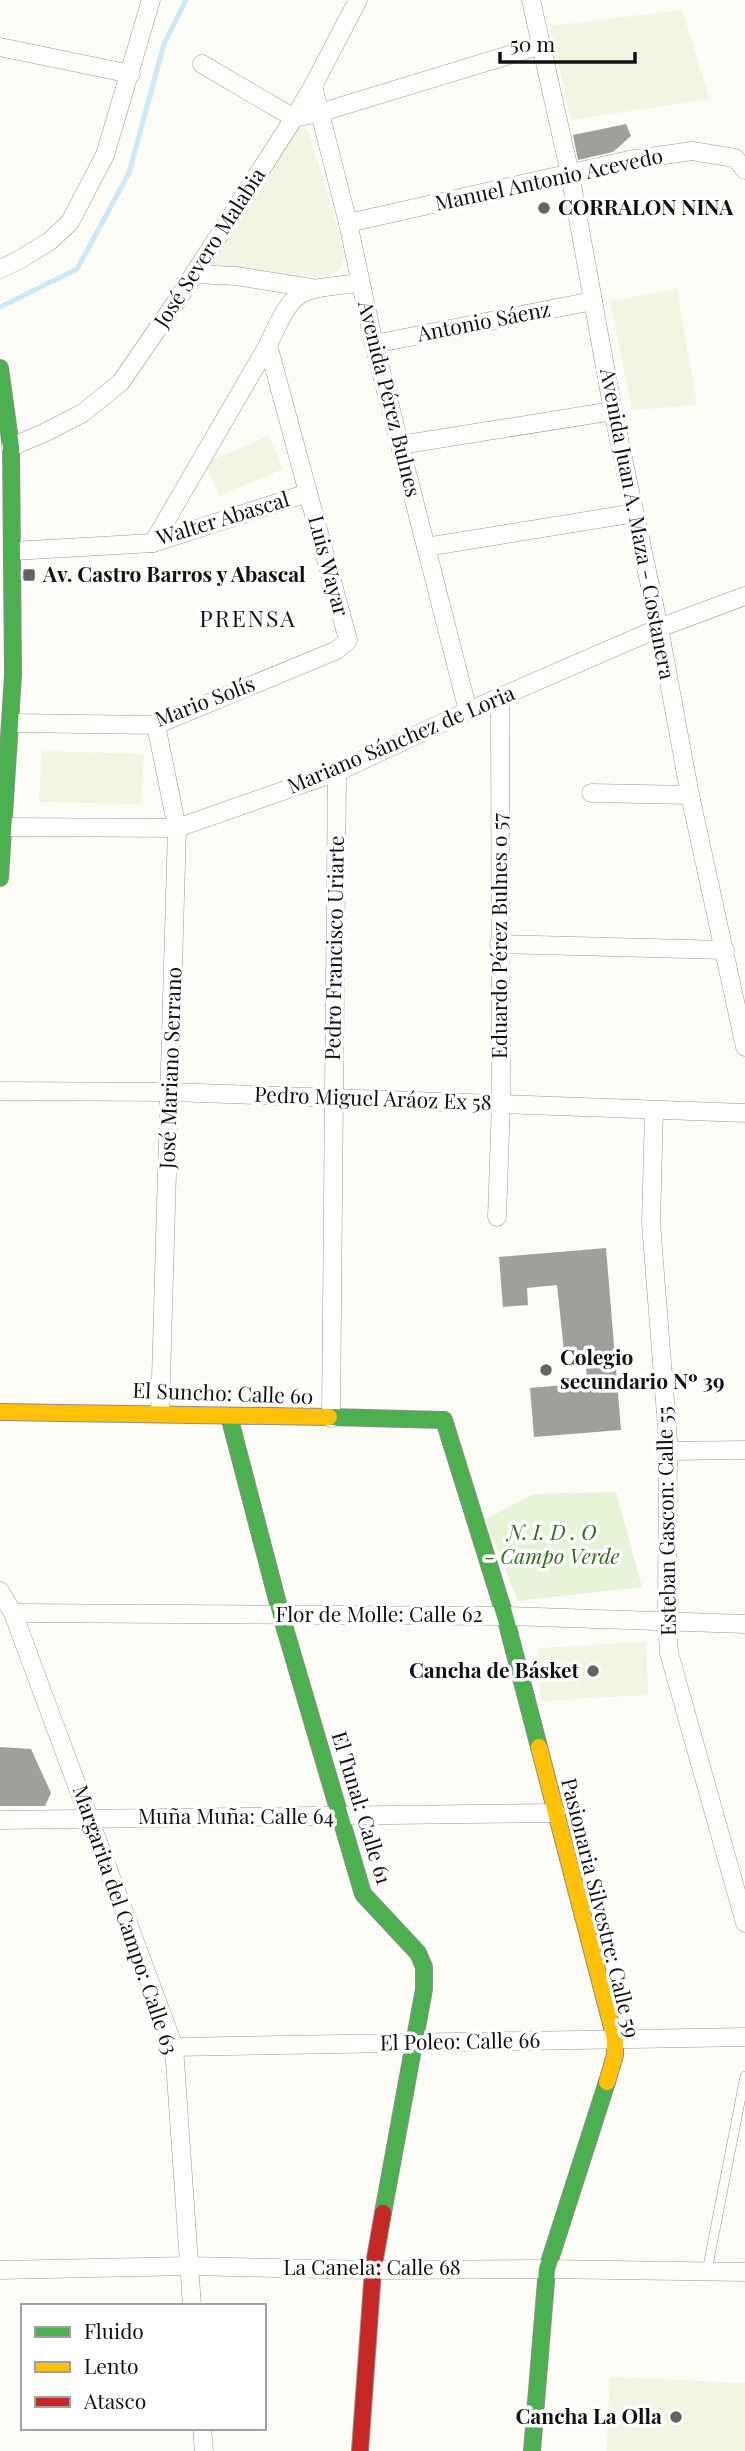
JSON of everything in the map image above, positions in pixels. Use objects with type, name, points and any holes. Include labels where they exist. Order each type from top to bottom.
[{"type":"street","points":[[0,269],[50,241],[70,222],[105,155],[151,0]]},
{"type":"street","name":"José Severo Malabia","points":[[11,447],[83,412],[121,382],[194,275],[313,86],[358,0]]},
{"type":"street","name":"Avenida Juan A. Maza - Costanera","points":[[531,0],[570,174],[613,411],[659,628],[690,795],[745,1047]]},
{"type":"street","points":[[202,64],[293,118],[319,113],[542,45]]},
{"type":"street","points":[[0,47],[131,74]]},
{"type":"street","name":"Avenida Pérez Bulnes","points":[[313,86],[348,223],[374,344],[468,711]]},
{"type":"street","name":"Manuel Antonio Acevedo","points":[[348,223],[629,160],[692,151],[735,158],[745,170]]},
{"type":"street","points":[[194,275],[236,276],[311,288],[360,283]]},
{"type":"street","points":[[153,542],[292,300],[311,288]]},
{"type":"street","name":"Antonio Sáenz","points":[[374,344],[593,301]]},
{"type":"street","name":"Luis Wayar","points":[[268,345],[348,640]]},
{"type":"street","points":[[0,368],[11,447],[13,551],[7,675],[11,723],[0,878]]},
{"type":"street","points":[[400,445],[613,411]]},
{"type":"street","name":"Walter Abascal","points":[[13,551],[153,542],[308,493]]},
{"type":"street","points":[[426,547],[635,513]]},
{"type":"street","name":"Mariano Sánchez de Loria","points":[[4,827],[177,828],[337,772],[468,711],[659,628],[745,596]]},
{"type":"street","name":"Mario Solís","points":[[11,723],[156,725],[337,650],[348,640]]},
{"type":"street","name":"Eduardo Pérez Bulnes o 57","points":[[498,1217],[501,1102],[500,697]]},
{"type":"street","name":"José Mariano Serrano","points":[[156,725],[177,828],[160,1413]]},
{"type":"street","name":"Pedro Francisco Uriarte","points":[[331,1419],[337,772]]},
{"type":"street","points":[[591,793],[690,795]]},
{"type":"street","points":[[499,944],[725,950]]},
{"type":"street","name":"Pedro Miguel Aráoz Ex 58","points":[[0,1091],[171,1092],[745,1113]]},
{"type":"street","name":"Esteban Gascon: Calle 55","points":[[654,1110],[651,1223],[668,1451],[669,1653],[745,1923]]},
{"type":"street","name":"El Suncho: Calle 60","points":[[0,1412],[444,1420]]},
{"type":"street","name":"El Tunal: Calle 61","points":[[229,1416],[281,1615],[363,1894],[418,1953],[424,1967],[424,1989],[373,2270],[360,2451]]},
{"type":"street","name":"Pasionaria Silvestre: Calle 59","points":[[444,1420],[505,1616],[615,2039],[615,2055],[547,2269],[532,2451]]},
{"type":"street","points":[[668,1451],[745,1450]]},
{"type":"street","name":"Margarita del Campo: Calle 63","points":[[0,1591],[13,1613],[174,2048],[192,2304]]},
{"type":"street","name":"Flor de Molle: Calle 62","points":[[13,1613],[505,1616],[745,1624]]},
{"type":"street","name":"Muña Muña: Calle 64","points":[[0,1820],[556,1813]]},
{"type":"street","name":"El Poleo: Calle 66","points":[[174,2048],[745,2038]]},
{"type":"street","name":"La Canela: Calle 68","points":[[0,2270],[189,2266],[745,2272]]},
{"type":"street","points":[[202,2430],[204,2451]]},
{"type":"lane","points":[[707,2271],[745,2076]]},
{"type":"green space","points":[[682,10],[710,99],[571,120],[550,26]]},
{"type":"green space","points":[[298,127],[309,133],[345,253],[341,266],[335,272],[309,277],[209,273],[206,262]]},
{"type":"green space","points":[[677,289],[697,405],[632,410],[610,301]]},
{"type":"green space","points":[[269,436],[283,469],[219,496],[205,463]]},
{"type":"green space","points":[[42,751],[144,754],[141,804],[39,802]]},
{"type":"green space","name":"N. I. D . O - Campo Verde","points":[[616,1492],[642,1587],[518,1601],[485,1519],[534,1494]]},
{"type":"green space","name":"Cancha de Básket","points":[[646,1642],[648,1695],[541,1701],[538,1648]]},
{"type":"green space","name":"Cancha La Olla","points":[[610,2377],[745,2383],[745,2451],[606,2451]]},
{"type":"building","points":[[626,124],[631,136],[613,152],[578,160],[573,135]]},
{"type":"building","points":[[606,1248],[621,1430],[534,1437],[530,1388],[587,1383],[585,1350],[564,1351],[557,1285],[527,1288],[528,1305],[503,1307],[499,1257]]},
{"type":"building","points":[[0,1747],[31,1749],[51,1793],[45,1806],[0,1806]]},
{"type":"waterway","points":[[0,307],[77,269],[129,173],[164,44],[186,0]]},
{"type":"traffic: fast","points":[[0,368],[11,447],[13,675],[0,878]]},
{"type":"traffic: fast","points":[[229,1416],[281,1615],[363,1894],[418,1953],[424,1967],[424,1989],[383,2213]]},
{"type":"traffic: fast","points":[[329,1417],[444,1420],[505,1616],[539,1747]]},
{"type":"traffic: fast","points":[[532,2451],[547,2269],[607,2082]]},
{"type":"traffic: slow","points":[[0,1412],[329,1417]]},
{"type":"traffic: slow","points":[[539,1747],[615,2039],[615,2055],[607,2082]]},
{"type":"traffic: jam","points":[[360,2451],[373,2270],[383,2213]]},
{"type":"place","name":"CORRALON NINA","points":[[544,208]]},
{"type":"place","name":"Av. Castro Barros y Abascal","points":[[29,575]]},
{"type":"place","name":"Colegio secundario Nº 39","points":[[546,1370]]},
{"type":"place","name":"Cancha de Básket","points":[[593,1671]]},
{"type":"place","name":"Cancha La Olla","points":[[676,2417]]},
{"type":"district","name":"PRENSA","points":[[248,619]]}]
